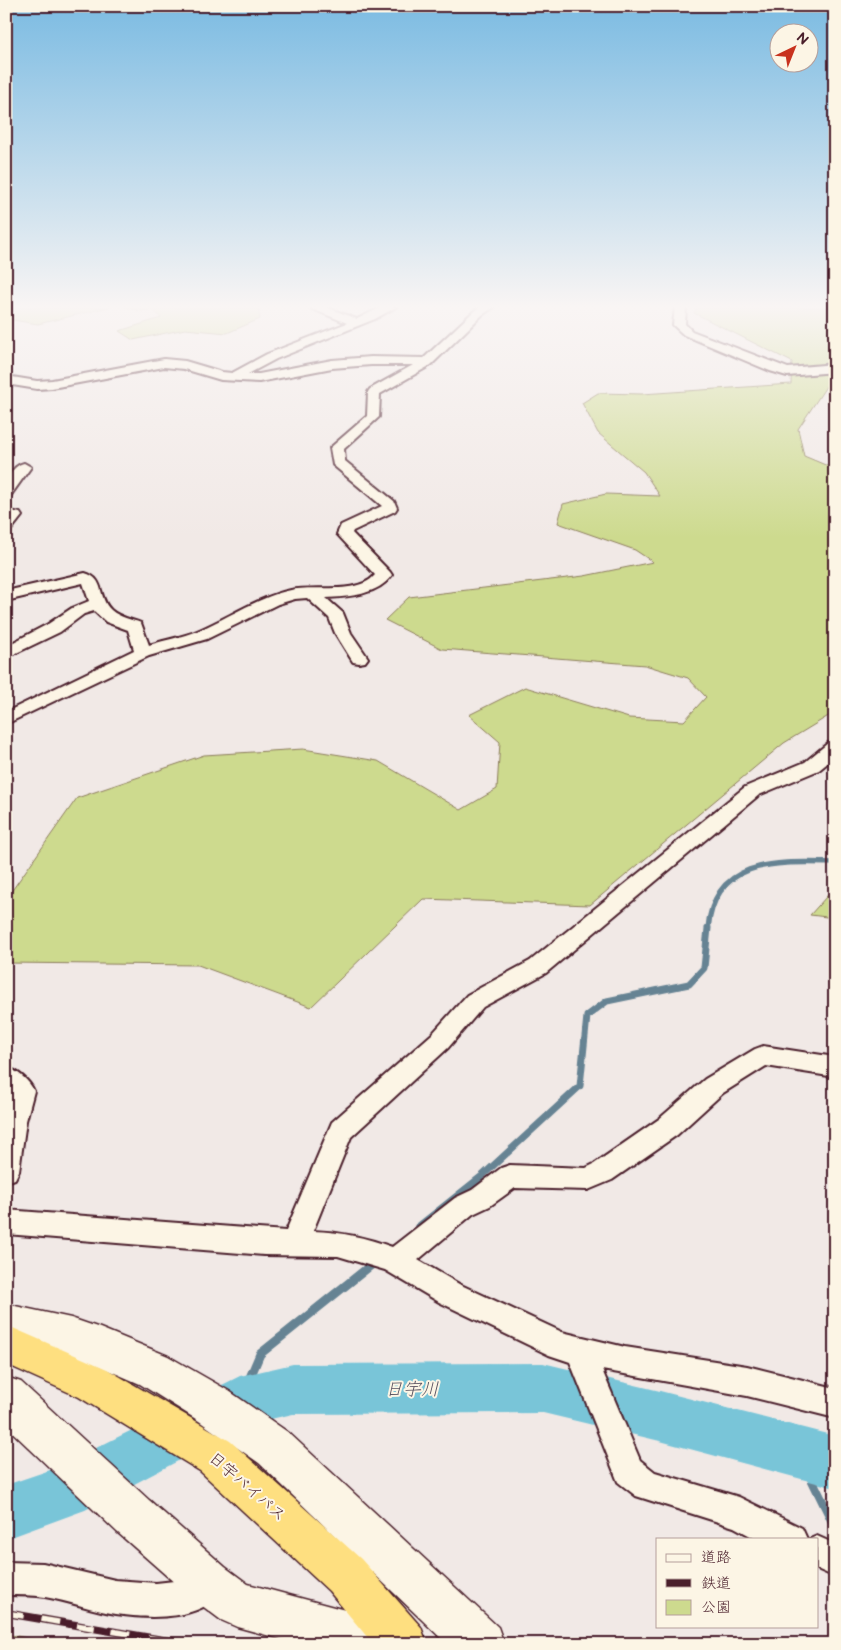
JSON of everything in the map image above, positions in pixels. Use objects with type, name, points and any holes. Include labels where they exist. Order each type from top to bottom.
[{"type":"highway","name":"日宇バイパス","points":[[6,1344],[93,1383],[215,1456],[345,1575],[402,1644]]},
{"type":"street","points":[[31,384],[52,384]]},
{"type":"street","points":[[6,720],[143,652],[201,635],[272,601],[293,594],[346,592],[378,582],[384,575],[344,534],[346,528],[390,508],[389,504],[338,462],[337,448],[373,417],[374,392],[389,384]]},
{"type":"street","points":[[6,492],[24,467]]},
{"type":"street","points":[[6,514],[14,516],[6,527]]},
{"type":"street","points":[[6,596],[85,578],[90,580],[97,604],[108,617],[120,623],[135,626],[143,652]]},
{"type":"street","points":[[312,594],[337,616],[343,633],[359,658]]},
{"type":"street","points":[[6,654],[54,628],[78,611],[97,604]]},
{"type":"street","points":[[295,1243],[341,1130],[440,1042],[475,1001],[538,968],[752,791],[812,766],[835,747]]},
{"type":"street","points":[[385,1257],[464,1206],[482,1198],[510,1176],[588,1179],[603,1172],[668,1127],[714,1086],[763,1056],[835,1067]]},
{"type":"street","points":[[6,1077],[22,1091],[13,1121],[6,1171]]},
{"type":"street","points":[[6,1175],[8,1184],[6,1187]]},
{"type":"street","points":[[6,1222],[264,1243],[338,1244],[385,1257],[449,1293],[582,1357],[747,1381],[835,1403]]},
{"type":"street","points":[[6,1323],[71,1337],[154,1370],[214,1406],[274,1448],[481,1644]]},
{"type":"street","points":[[582,1357],[629,1470],[647,1486],[739,1513],[788,1538]]},
{"type":"street","points":[[11,1401],[133,1516],[209,1583],[236,1604],[375,1642],[402,1644]]},
{"type":"street","points":[[818,1552],[835,1561]]},
{"type":"street","points":[[6,1578],[43,1580],[115,1597],[156,1600],[188,1596],[209,1583]]},
{"type":"green space","points":[[791,384],[828,384],[798,429],[804,456],[835,469],[835,712],[784,743],[590,905],[423,899],[311,1007],[198,965],[6,963],[6,899],[77,798],[204,755],[303,749],[378,761],[461,810],[497,789],[500,742],[469,715],[525,687],[629,718],[684,721],[706,697],[688,678],[645,665],[442,649],[385,620],[409,597],[584,576],[653,562],[635,550],[558,523],[563,504],[606,494],[660,496],[644,472],[598,433],[582,403],[598,393],[642,394]]},
{"type":"green space","points":[[835,887],[835,918],[810,915]]},
{"type":"green space","points":[[6,1634],[59,1644],[6,1644]]},
{"type":"waterway","points":[[708,929],[713,905],[722,888],[736,876],[772,864],[835,863]]},
{"type":"waterway","points":[[419,1226],[482,1176],[580,1086],[587,1016],[607,1001],[689,984],[704,968],[708,928]]},
{"type":"waterway","points":[[240,1401],[260,1354],[375,1262]]},
{"type":"waterway","name":"日宇川","points":[[6,1512],[66,1491],[240,1401],[293,1389],[543,1388],[660,1416],[835,1462]]},
{"type":"waterway","points":[[798,1451],[835,1527]]},
{"type":"railway","points":[[6,1613],[186,1644]]}]
